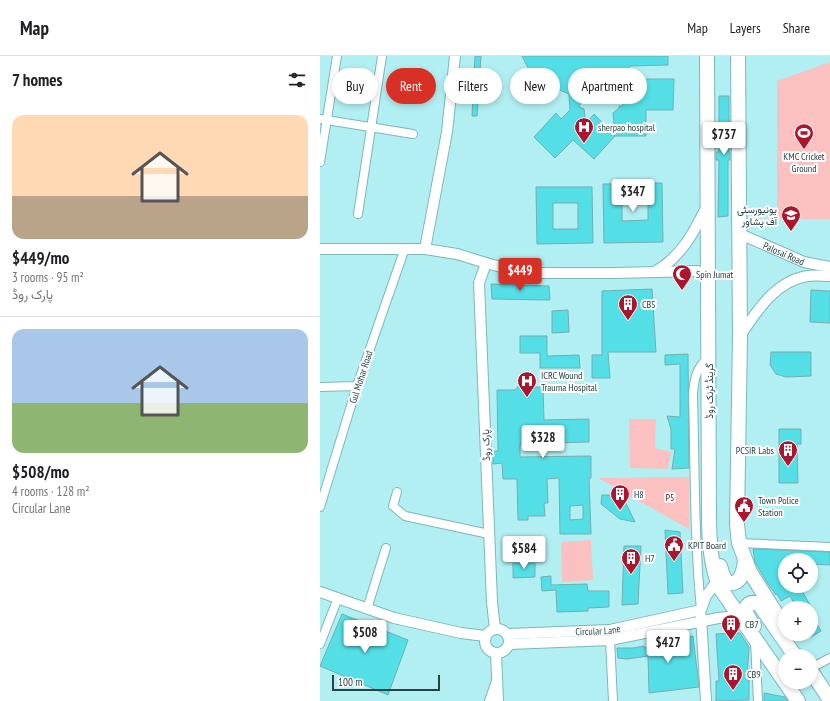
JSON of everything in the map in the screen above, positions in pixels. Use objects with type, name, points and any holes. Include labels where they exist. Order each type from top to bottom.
[{"type":"highway","name":"گرینڈ ٹرنک روڈ","points":[[708,56],[707,206],[709,532],[715,587],[720,588],[732,615],[754,638],[798,701]]},
{"type":"highway","points":[[738,56],[740,336],[736,490],[737,524],[739,544],[745,561],[757,585],[778,617]]},
{"type":"highway","points":[[715,587],[738,581],[742,576],[745,561]]},
{"type":"highway","points":[[732,615],[750,603],[759,604],[790,649]]},
{"type":"highway","points":[[732,615],[747,615],[778,660]]},
{"type":"highway","points":[[818,682],[830,700]]},
{"type":"highway","points":[[798,689],[806,701]]},
{"type":"street","points":[[320,162],[323,119],[337,56]]},
{"type":"street","points":[[358,214],[382,56]]},
{"type":"street","points":[[425,249],[446,132],[455,56]]},
{"type":"street","points":[[323,119],[413,134]]},
{"type":"street","points":[[652,273],[668,263],[681,251],[694,232],[707,206]]},
{"type":"street","name":"Palosai Road","points":[[740,234],[804,262],[830,267]]},
{"type":"street","name":"Gul Mohar Road","points":[[320,507],[323,491],[357,386],[406,248]]},
{"type":"street","points":[[320,249],[425,249],[457,254],[520,272],[533,273],[652,273],[698,271],[705,274],[708,278]]},
{"type":"street","name":"پارک روڈ","points":[[486,263],[479,283],[492,602],[495,628]]},
{"type":"street","points":[[740,336],[768,298],[784,285],[792,280],[808,276],[830,276]]},
{"type":"street","points":[[706,701],[702,622],[697,573],[693,395],[694,382],[698,370],[702,363],[709,357]]},
{"type":"street","points":[[320,387],[357,386]]},
{"type":"street","points":[[396,492],[393,506],[405,516],[489,534]]},
{"type":"street","points":[[739,544],[830,547]]},
{"type":"street","points":[[367,609],[386,548]]},
{"type":"street","points":[[701,610],[715,587]]},
{"type":"street","points":[[320,592],[394,618],[461,633],[485,636]]},
{"type":"street","points":[[320,644],[338,598]]},
{"type":"street","name":"Circular Lane","points":[[508,639],[610,630],[701,610]]},
{"type":"street","points":[[508,639],[610,640],[732,615]]},
{"type":"street","points":[[495,628],[501,629],[508,639],[505,650],[496,654],[490,652],[486,648],[484,642],[485,636],[489,631],[495,628]]},
{"type":"street","points":[[754,638],[758,701]]},
{"type":"street","points":[[610,640],[613,701]]},
{"type":"street","points":[[496,654],[498,701]]},
{"type":"street","points":[[818,664],[830,658]]},
{"type":"street","points":[[489,701],[497,679]]},
{"type":"green space","name":"KMC Cricket Ground","points":[[830,62],[830,219],[777,219],[777,81]]},
{"type":"green space","points":[[629,419],[656,419],[655,448],[671,452],[668,469],[630,468]]},
{"type":"green space","name":"P5","points":[[689,477],[689,529],[598,478]]},
{"type":"green space","points":[[591,540],[593,580],[562,582],[561,542]]},
{"type":"building","points":[[475,56],[481,56],[480,68],[474,68]]},
{"type":"building","points":[[522,56],[668,56],[668,65],[630,66],[629,68],[568,68],[568,94],[560,90],[560,68],[528,68]]},
{"type":"building","points":[[647,79],[674,79],[673,110],[646,110],[646,136],[615,136],[613,113],[619,108],[619,106],[623,106],[623,104],[647,104]]},
{"type":"building","points":[[719,96],[729,96],[730,160],[728,160],[728,216],[718,217],[719,160],[716,160],[716,152],[719,152]]},
{"type":"building","points":[[473,104],[478,104],[477,116],[472,116]]},
{"type":"building","points":[[570,104],[581,104],[579,107],[584,109],[586,124],[594,114],[615,136],[594,159],[573,140],[555,158],[534,137],[556,113],[561,119],[570,110]]},
{"type":"building","points":[[662,183],[663,242],[604,243],[603,184]],"holes":[[[622,198],[648,198],[648,220],[622,221]]]},
{"type":"building","points":[[536,187],[592,187],[593,243],[537,244]],"holes":[[[553,203],[578,203],[578,229],[553,229]]]},
{"type":"building","points":[[491,284],[549,286],[550,300],[492,299]]},
{"type":"building","name":"CB5","points":[[652,289],[656,352],[608,352],[610,378],[592,378],[592,355],[602,355],[602,291]]},
{"type":"building","points":[[811,290],[830,291],[830,323],[810,322]]},
{"type":"building","points":[[568,310],[569,332],[552,333],[552,311]]},
{"type":"building","points":[[520,336],[547,336],[547,356],[579,355],[580,368],[540,368],[540,353],[520,353]]},
{"type":"building","points":[[771,352],[811,352],[811,376],[786,377],[776,374],[770,365]]},
{"type":"building","points":[[688,354],[689,468],[672,469],[675,449],[671,449],[671,429],[667,416],[680,417],[680,364],[665,365],[665,355]]},
{"type":"building","points":[[520,384],[524,387],[543,387],[544,420],[589,419],[589,442],[520,444],[520,457],[591,456],[591,478],[589,478],[591,534],[560,534],[559,478],[547,479],[548,503],[544,503],[545,516],[528,516],[528,520],[518,520],[517,479],[503,479],[502,463],[493,464],[493,451],[498,451],[497,390],[515,390]],"holes":[[[583,505],[583,519],[570,520],[570,506]]]},
{"type":"building","points":[[779,429],[801,429],[801,444],[797,444],[798,483],[779,483]]},
{"type":"building","name":"H8","points":[[602,495],[622,495],[635,522],[620,519],[601,504]]},
{"type":"building","name":"KPIT Board","points":[[665,530],[680,532],[683,593],[668,594]]},
{"type":"building","name":"H7","points":[[624,546],[641,546],[638,604],[622,605]]},
{"type":"building","points":[[753,549],[830,552],[830,565],[818,564],[818,553],[778,553],[778,593],[803,593],[808,601],[793,601],[790,596],[781,601],[768,584],[755,562]]},
{"type":"building","points":[[513,563],[535,563],[535,577],[513,578]]},
{"type":"building","points":[[551,576],[551,585],[587,584],[588,591],[609,591],[609,607],[588,608],[588,611],[557,612],[556,590],[542,591],[541,577]]},
{"type":"building","points":[[342,614],[408,640],[388,695],[320,666]]},
{"type":"building","points":[[818,626],[821,631],[818,633]]},
{"type":"building","points":[[740,633],[749,647],[747,680],[749,680],[749,700],[716,701],[716,681],[719,681],[716,634]]},
{"type":"building","points":[[693,636],[699,687],[649,693],[648,656],[627,659],[618,658],[617,648],[644,646],[644,648]]},
{"type":"building","points":[[764,693],[785,697],[788,701],[764,701]]},
{"type":"place","name":"sherpao hospital","points":[[584,144]]},
{"type":"place","name":"KMC Cricket Ground","points":[[804,150]]},
{"type":"place","name":"یونیورسٹی آف پشاور","points":[[791,232]]},
{"type":"place","name":"Spin Jumat","points":[[682,291]]},
{"type":"place","name":"CB5","points":[[628,321]]},
{"type":"place","name":"ICRC Wound Trauma Hospital","points":[[527,398]]},
{"type":"place","name":"PCSIR Labs","points":[[788,467]]},
{"type":"place","name":"H8","points":[[620,511]]},
{"type":"place","name":"Town Police Station","points":[[744,523]]},
{"type":"place","name":"KPIT Board","points":[[674,562]]},
{"type":"place","name":"H7","points":[[631,575]]},
{"type":"place","name":"CB7","points":[[731,641]]},
{"type":"place","name":"CB9","points":[[733,691]]}]
